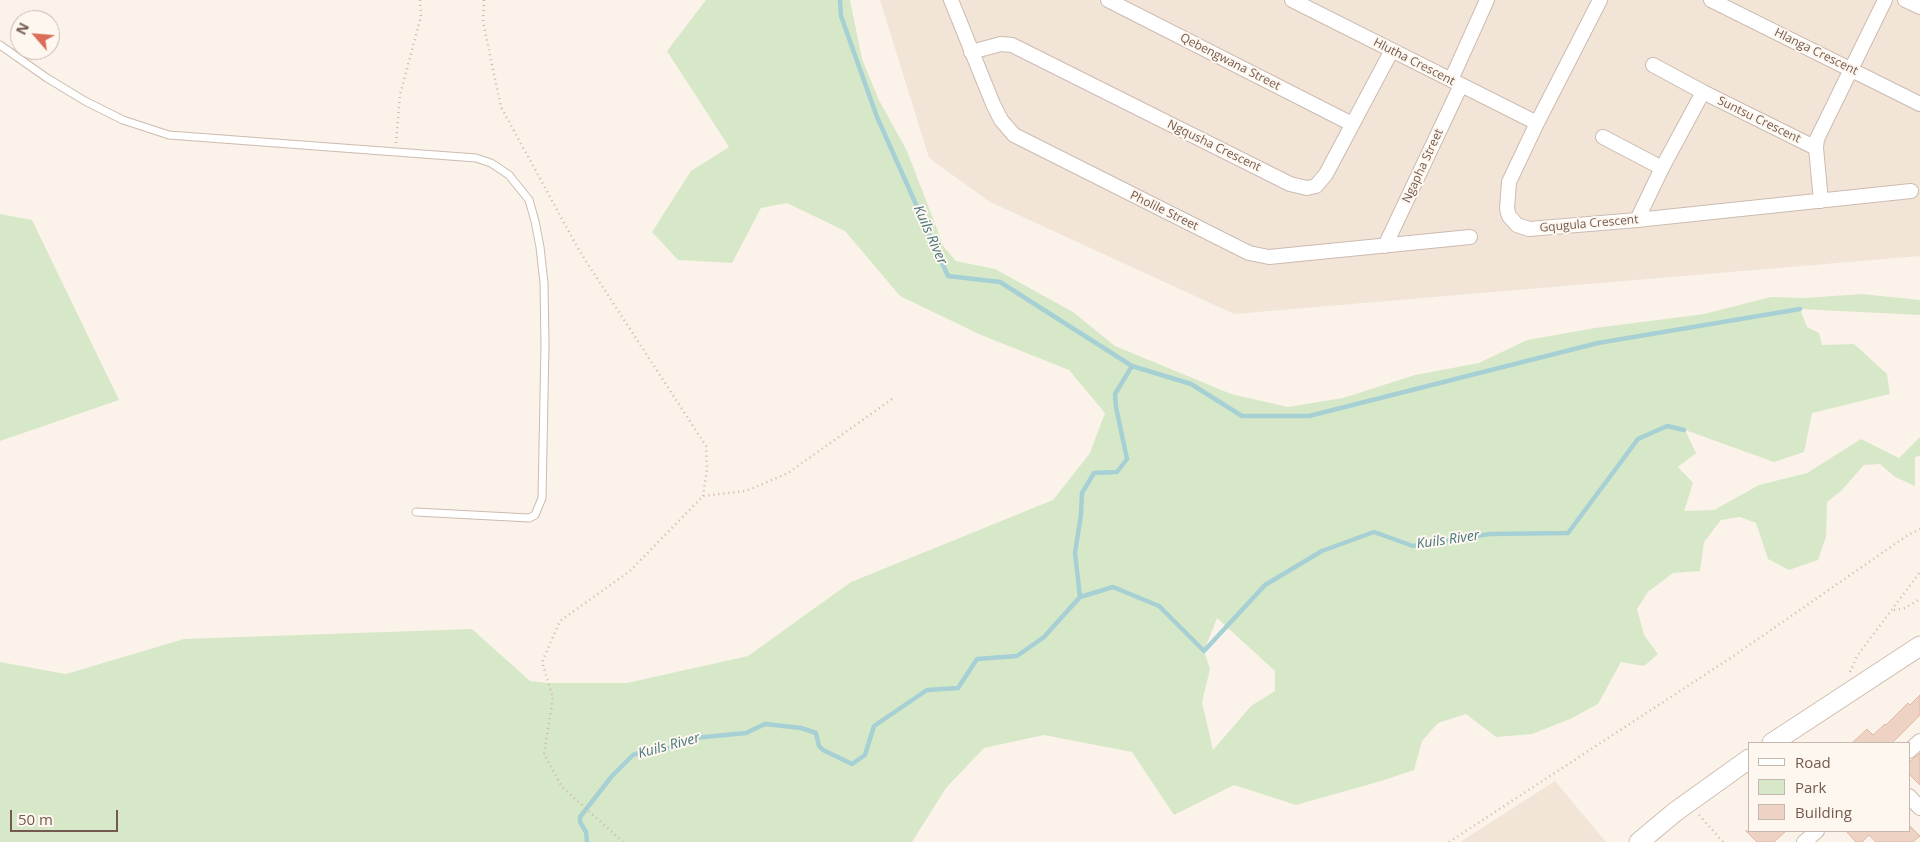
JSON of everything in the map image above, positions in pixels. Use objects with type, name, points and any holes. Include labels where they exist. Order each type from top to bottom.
[{"type":"main road","points":[[1774,742],[1920,646]]},
{"type":"main road","points":[[1639,842],[1675,812],[1748,761]]},
{"type":"street","name":"Pholile Street","points":[[951,0],[1000,120],[1014,135],[1249,253],[1269,256],[1470,237]]},
{"type":"street","name":"Qebengwana Street","points":[[1108,0],[1352,124]]},
{"type":"street","name":"Hlutha Crescent","points":[[1292,0],[1537,123]]},
{"type":"street","name":"Ngapha Street","points":[[1384,246],[1456,83],[1487,0]]},
{"type":"street","name":"Gqugula Crescent","points":[[1600,0],[1513,173],[1508,187],[1507,209],[1509,216],[1517,225],[1530,229],[1637,220],[1911,191]]},
{"type":"street","name":"Hlanga Crescent","points":[[1711,0],[1920,104]]},
{"type":"street","points":[[1821,201],[1816,148],[1823,126],[1885,0]]},
{"type":"street","points":[[1905,0],[1920,7]]},
{"type":"street","name":"Ngqusha Crescent","points":[[971,52],[1001,44],[1012,45],[1300,188],[1312,188],[1320,182],[1392,50]]},
{"type":"street","name":"Suntsu Crescent","points":[[1653,65],[1816,148]]},
{"type":"street","name":"Suntsu Crescent","points":[[1637,220],[1662,168],[1703,92]]},
{"type":"street","points":[[1603,137],[1662,168]]},
{"type":"street","points":[[1910,750],[1920,741]]},
{"type":"street","points":[[1910,797],[1920,808]]},
{"type":"street","points":[[1804,842],[1816,832]]},
{"type":"lane","points":[[0,45],[47,78],[85,101],[122,120],[169,135],[476,158],[491,164],[509,175],[529,200],[540,247],[545,345],[542,498],[535,515],[529,518],[416,512]]},
{"type":"path","points":[[395,152],[400,95],[421,16],[420,0]]},
{"type":"path","points":[[484,0],[483,22],[501,107],[580,252],[706,446],[707,470],[703,496],[630,571],[560,621],[542,662],[553,698],[544,754],[562,788],[623,842]]},
{"type":"path","points":[[703,496],[746,491],[788,472],[892,399]]},
{"type":"path","points":[[1449,842],[1724,662],[1908,535],[1920,529]]},
{"type":"path","points":[[1850,672],[1857,656],[1920,572]]},
{"type":"path","points":[[1892,610],[1905,608],[1920,599]]},
{"type":"path","points":[[1696,813],[1723,842]]},
{"type":"shaded area","points":[[880,0],[1920,0],[1920,256],[1234,314],[990,202],[929,158]]},
{"type":"shaded area","points":[[1555,781],[1606,842],[1460,842]]},
{"type":"green space","points":[[706,0],[850,0],[862,59],[879,100],[907,151],[944,247],[956,261],[995,269],[1073,312],[1115,346],[1231,394],[1288,407],[1343,398],[1415,375],[1479,363],[1527,340],[1595,328],[1704,314],[1771,297],[1804,298],[1862,294],[1920,300],[1920,315],[1800,309],[1807,327],[1819,333],[1822,345],[1854,344],[1887,374],[1890,394],[1812,413],[1804,452],[1774,462],[1685,430],[1696,453],[1678,467],[1693,483],[1684,511],[1714,510],[1759,485],[1807,473],[1861,439],[1899,458],[1920,437],[1920,456],[1915,457],[1915,486],[1895,477],[1880,464],[1864,465],[1841,491],[1827,502],[1826,537],[1818,560],[1789,570],[1768,559],[1756,523],[1740,517],[1721,520],[1704,542],[1700,571],[1673,573],[1648,592],[1637,609],[1644,635],[1658,654],[1644,666],[1621,662],[1598,704],[1570,719],[1532,734],[1496,737],[1466,714],[1438,723],[1422,741],[1414,770],[1296,805],[1234,785],[1174,815],[1132,752],[1044,735],[984,748],[946,788],[912,842],[0,842],[0,662],[66,674],[184,639],[472,629],[530,681],[548,683],[627,683],[748,656],[851,582],[1053,500],[1090,453],[1105,413],[1069,370],[981,335],[900,296],[845,231],[787,203],[761,208],[732,263],[678,260],[652,232],[691,171],[729,147],[667,51]],"holes":[[[1217,618],[1275,671],[1275,691],[1251,706],[1213,750],[1202,702],[1210,669],[1204,651]]]},
{"type":"green space","points":[[0,214],[32,220],[119,400],[0,441]]},
{"type":"building","points":[[1920,695],[1920,715],[1893,742],[1853,742],[1867,729],[1873,735],[1908,703],[1910,705]]},
{"type":"building","points":[[1920,753],[1920,785],[1910,775],[1910,761]]},
{"type":"building","points":[[1911,827],[1920,836],[1913,842],[1876,842],[1869,835],[1862,842],[1856,842],[1847,832],[1910,832]]},
{"type":"building","points":[[1746,831],[1785,832],[1774,842],[1757,842]]},
{"type":"waterway","name":"Kuils River","points":[[840,0],[841,16],[877,117],[948,276],[1000,282],[1132,366],[1191,384],[1242,416],[1309,416],[1598,343],[1800,309]]},
{"type":"waterway","name":"Kuils River","points":[[1080,597],[1075,553],[1082,493],[1094,473],[1117,472],[1127,459],[1115,394],[1132,366]]},
{"type":"waterway","name":"Kuils River","points":[[587,842],[586,832],[580,822],[580,817],[612,776],[633,755],[650,750],[666,749],[694,738],[746,733],[765,724],[801,728],[816,733],[819,746],[823,750],[852,764],[865,755],[874,726],[927,690],[958,688],[977,659],[1017,656],[1044,637],[1080,597],[1113,587],[1159,606],[1204,651],[1265,585],[1322,551],[1374,532],[1413,546],[1490,534],[1568,533],[1638,439],[1667,426],[1684,430]]}]
